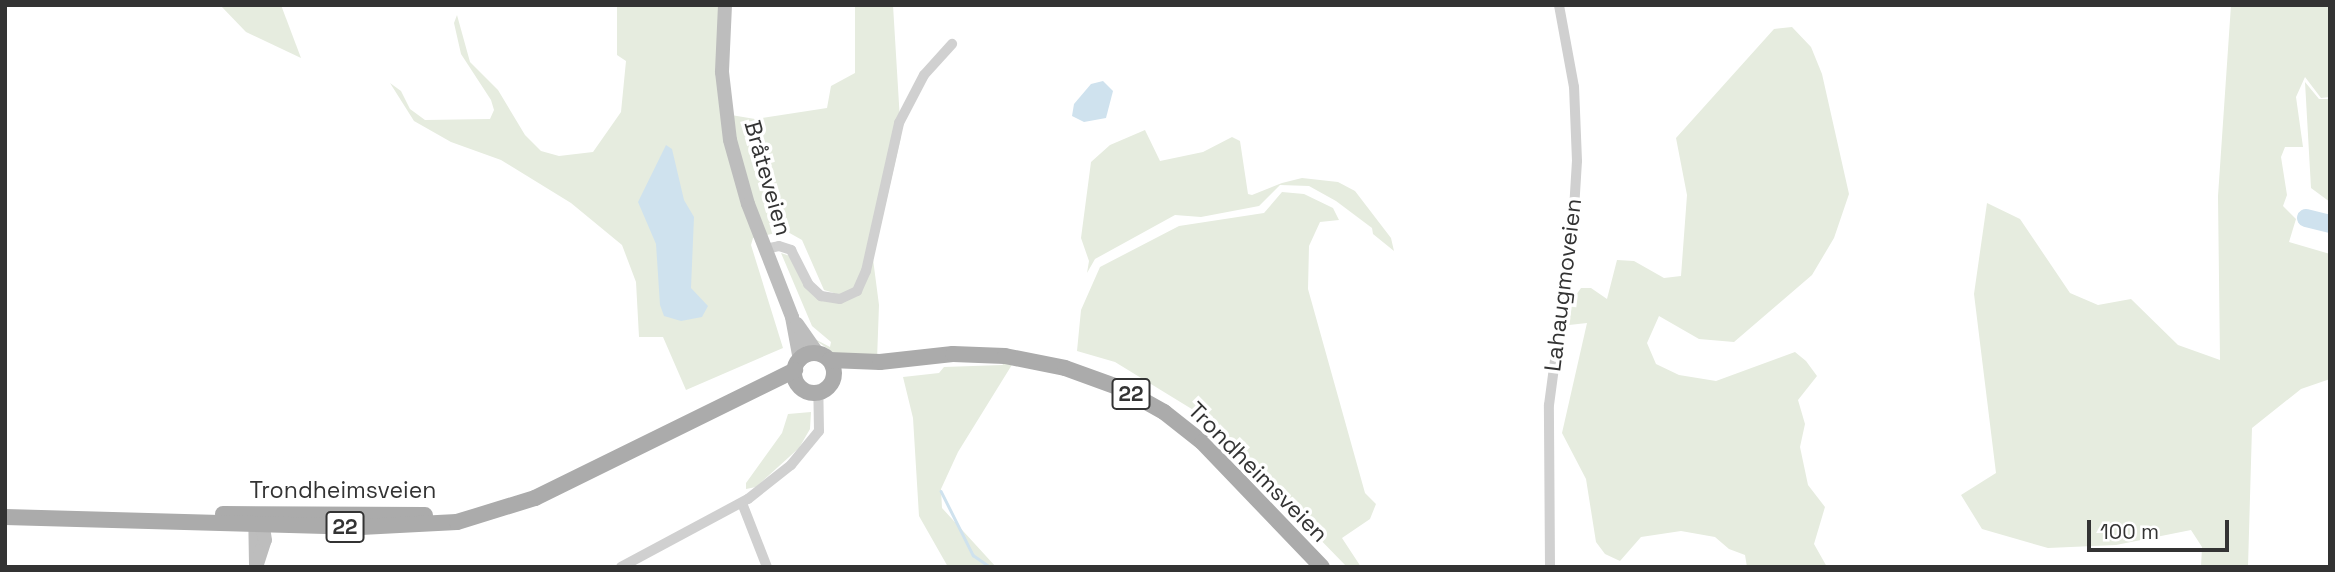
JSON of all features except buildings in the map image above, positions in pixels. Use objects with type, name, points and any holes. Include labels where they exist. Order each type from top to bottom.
[{"type":"main road","name":"Bråteveien","points":[[725,5],[722,55],[727,120],[741,181],[792,317],[798,372]]},
{"type":"main road","name":"Bråteveien","points":[[792,317],[823,357]]},
{"type":"main road","name":"Trondheimsveien","points":[[823,357],[880,362],[953,354],[1005,356],[1065,368],[1123,389],[1164,412],[1202,442],[1322,567]]},
{"type":"main road","name":"22","points":[[798,372],[823,357]]},
{"type":"main road","points":[[823,357],[833,379]]},
{"type":"main road","name":"Trondheimsveien","points":[[833,379],[880,362]]},
{"type":"main road","name":"Trondheimsveien","points":[[5,517],[261,521],[382,527],[457,522],[524,503],[569,479],[798,372]]},
{"type":"main road","points":[[798,372],[818,392]]},
{"type":"main road","name":"22","points":[[818,392],[833,379]]},
{"type":"main road","points":[[256,566],[261,521]]},
{"type":"street","name":"Lahaugmoveien","points":[[1550,567],[1549,396],[1572,242],[1577,168],[1574,87],[1559,5]]},
{"type":"street","points":[[765,249],[779,246],[791,250],[808,284],[821,296],[840,299],[857,291],[866,271],[899,123],[924,75],[953,44]]},
{"type":"street","points":[[621,567],[741,503],[790,465],[815,439],[822,416],[818,392]]},
{"type":"street","points":[[741,503],[766,567]]},
{"type":"shaded area","points":[[220,5],[281,5],[301,58],[246,32]]},
{"type":"shaded area","points":[[617,5],[724,5],[731,115],[755,119],[827,108],[831,86],[855,73],[855,5],[893,5],[901,137],[873,259],[879,305],[877,360],[830,364],[831,351],[811,337],[830,347],[831,342],[812,326],[781,253],[790,256],[800,277],[834,302],[834,293],[824,290],[802,240],[786,231],[753,238],[751,245],[783,348],[686,390],[663,337],[639,337],[636,282],[622,245],[571,203],[501,160],[451,142],[414,121],[390,83],[401,91],[410,109],[425,120],[490,119],[494,110],[491,100],[461,54],[454,23],[457,15],[470,62],[498,90],[525,135],[541,151],[559,156],[593,152],[621,112],[626,61],[617,55]]},
{"type":"shaded area","points":[[2231,5],[2330,5],[2330,97],[2321,98],[2305,77],[2296,97],[2303,147],[2285,147],[2281,157],[2287,195],[2283,206],[2296,219],[2289,242],[2330,254],[2330,379],[2301,389],[2252,428],[2248,567],[2201,567],[2202,547],[2191,530],[2116,545],[2048,548],[1982,529],[1961,495],[1996,473],[1974,294],[1987,203],[2020,219],[2070,293],[2098,305],[2131,299],[2178,345],[2220,360],[2218,196]]},
{"type":"shaded area","points":[[1792,27],[1811,47],[1822,74],[1849,194],[1834,238],[1812,275],[1734,342],[1699,339],[1659,316],[1647,343],[1656,364],[1679,375],[1716,381],[1795,352],[1806,361],[1817,376],[1798,400],[1805,424],[1800,447],[1808,485],[1825,507],[1814,544],[1827,567],[1747,567],[1745,555],[1729,549],[1715,537],[1681,531],[1641,537],[1620,561],[1605,554],[1596,542],[1586,479],[1562,433],[1587,323],[1569,325],[1571,302],[1581,288],[1591,288],[1607,299],[1617,260],[1634,261],[1664,278],[1681,276],[1687,195],[1676,138],[1774,29]]},
{"type":"shaded area","points":[[2305,82],[2319,99],[2330,99],[2330,202],[2311,188]]},
{"type":"shaded area","points":[[1145,130],[1160,161],[1203,152],[1232,137],[1240,141],[1248,194],[1302,178],[1338,182],[1355,191],[1391,238],[1394,251],[1373,234],[1372,228],[1336,201],[1309,186],[1280,185],[1259,206],[1201,217],[1175,215],[1095,259],[1087,273],[1089,261],[1081,238],[1091,162],[1110,145]]},
{"type":"shaded area","points":[[1282,192],[1304,194],[1333,208],[1339,220],[1320,222],[1309,246],[1308,289],[1365,493],[1376,504],[1370,519],[1342,538],[1361,567],[1347,567],[1195,411],[1115,362],[1077,351],[1081,310],[1100,267],[1179,226],[1264,213]]},
{"type":"shaded area","points":[[1018,355],[958,452],[941,489],[942,508],[996,567],[948,567],[919,516],[913,418],[903,377],[939,373],[944,367],[1002,365]]},
{"type":"shaded area","points":[[811,412],[810,429],[799,448],[756,487],[746,489],[746,483],[782,433],[788,414]]},
{"type":"water","points":[[1103,81],[1113,91],[1106,118],[1084,122],[1072,116],[1074,104],[1091,84]]},
{"type":"water","points":[[666,145],[672,149],[684,200],[694,217],[691,288],[708,306],[702,317],[681,321],[664,316],[660,305],[656,244],[638,202]]},
{"type":"waterway","points":[[2306,218],[2330,224]]},
{"type":"waterway","points":[[941,491],[973,555],[990,567]]}]
